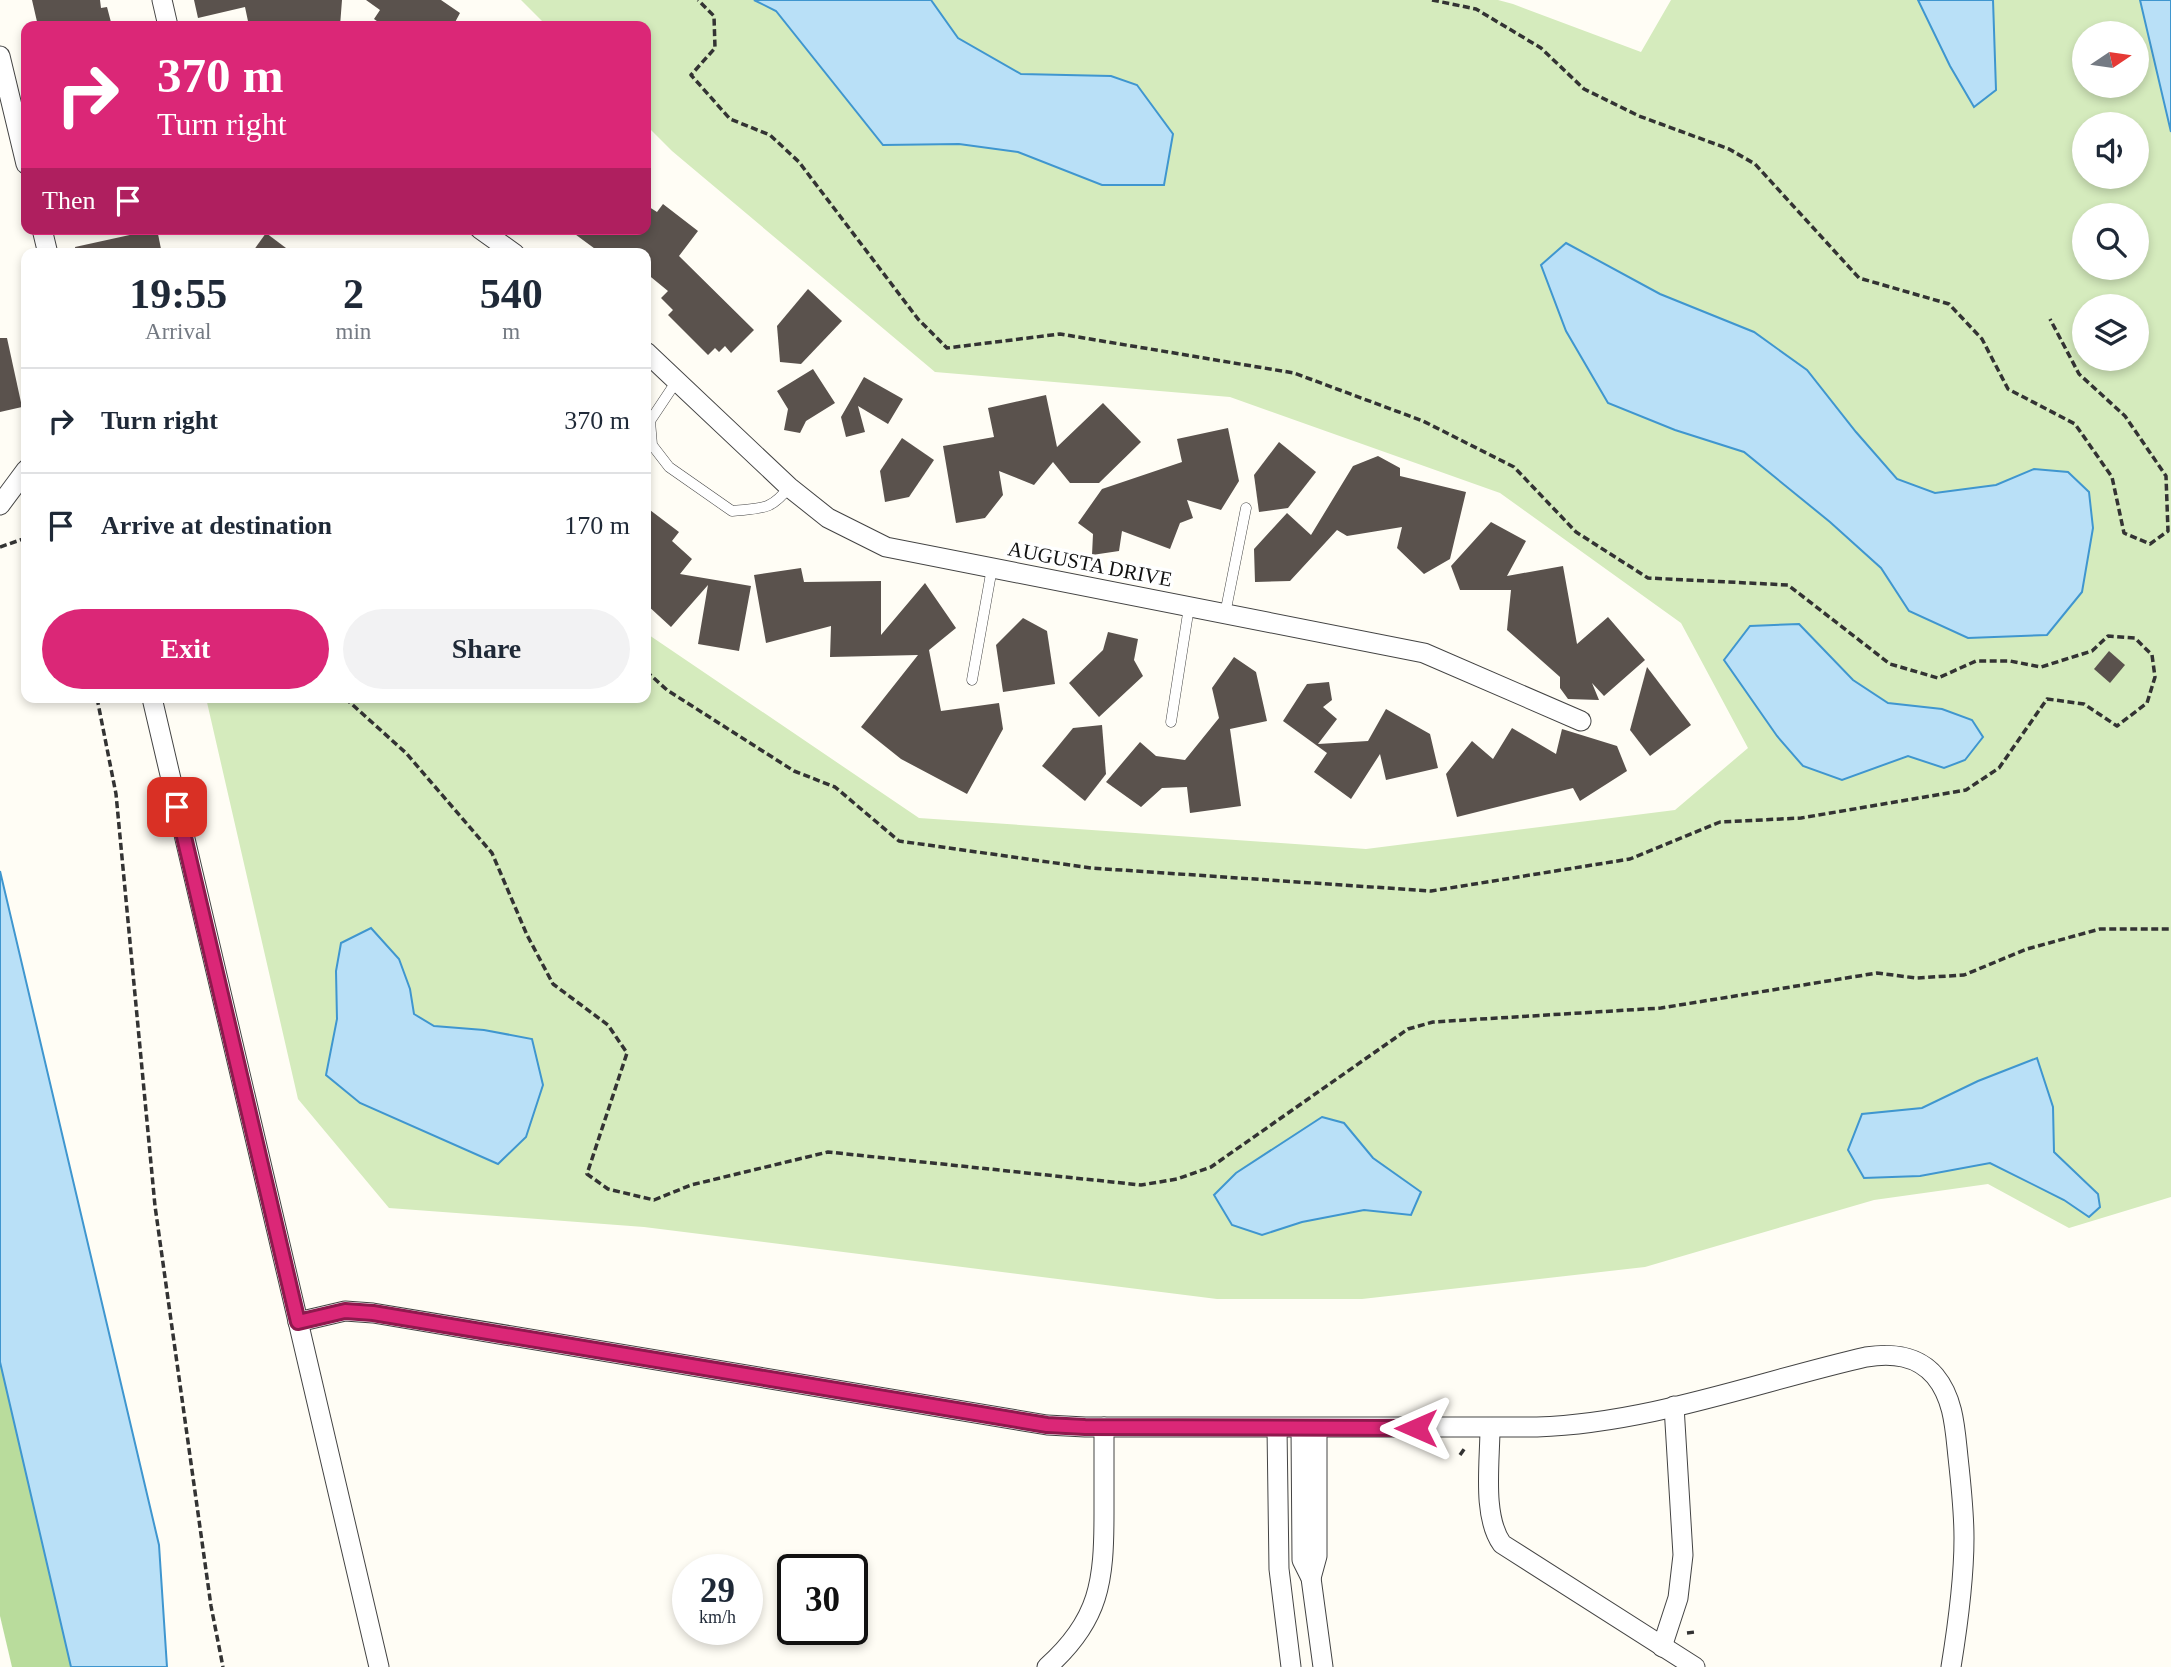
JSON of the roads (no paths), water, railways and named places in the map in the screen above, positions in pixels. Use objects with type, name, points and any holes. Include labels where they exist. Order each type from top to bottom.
[{"type":"street","points":[[162,0],[167,21]]},
{"type":"street","points":[[0,56],[21,129]]},
{"type":"street","points":[[488,235],[507,248]]},
{"type":"street","name":"AUGUSTA DRIVE","points":[[651,357],[789,486],[828,518],[886,547],[1424,653],[1581,721]]},
{"type":"street","points":[[0,505],[21,477]]},
{"type":"street","points":[[153,703],[379,1667]]},
{"type":"street","points":[[298,1322],[345,1311],[373,1313],[1047,1425],[1104,1427],[1490,1428],[1583,1425],[1674,1406],[1866,1357],[1897,1354],[1926,1367],[1945,1390],[1950,1403],[1962,1499],[1964,1568],[1951,1667]]},
{"type":"street","points":[[1662,1647],[1678,1598],[1683,1555],[1674,1406]]},
{"type":"street","points":[[1047,1667],[1074,1640],[1091,1611],[1100,1586],[1104,1548],[1104,1427]]},
{"type":"street","points":[[1277,1428],[1279,1569],[1291,1667]]},
{"type":"street","points":[[1310,1428],[1317,1556],[1311,1578],[1324,1667]]},
{"type":"street","points":[[1490,1428],[1490,1514],[1495,1533],[1502,1544],[1695,1667]]},
{"type":"lane","points":[[651,420],[676,382]]},
{"type":"lane","points":[[651,433],[652,445],[669,467],[732,511],[776,503],[789,486]]},
{"type":"lane","points":[[1225,614],[1246,508]]},
{"type":"lane","points":[[972,680],[992,568]]},
{"type":"lane","points":[[1171,722],[1189,607]]},
{"type":"water","points":[[754,0],[931,0],[958,38],[1021,74],[1111,76],[1137,85],[1173,134],[1164,185],[1102,185],[1018,152],[959,144],[883,145],[776,11]]},
{"type":"water","points":[[1918,0],[1993,0],[1996,90],[1974,107],[1950,66]]},
{"type":"water","points":[[2140,0],[2171,0],[2171,132],[2149,38],[2149,21],[2145,21]]},
{"type":"water","points":[[1566,243],[1660,294],[1754,332],[1807,370],[1897,479],[1935,493],[1996,485],[2034,469],[2068,472],[2089,492],[2093,528],[2082,592],[2047,635],[1968,638],[1909,611],[1881,568],[1830,522],[1744,452],[1675,430],[1608,403],[1566,331],[1541,265]]},
{"type":"water","points":[[1799,624],[1853,680],[1888,703],[1942,709],[1972,720],[1983,737],[1965,760],[1944,768],[1908,756],[1842,780],[1803,766],[1777,736],[1724,660],[1750,626]]},
{"type":"water","points":[[0,871],[159,1545],[167,1667],[71,1667],[0,1362]]},
{"type":"water","points":[[371,928],[399,959],[410,989],[414,1014],[434,1026],[484,1030],[532,1039],[543,1085],[526,1137],[498,1164],[360,1103],[326,1075],[337,1019],[336,971],[341,943]]},
{"type":"water","points":[[2037,1058],[2053,1107],[2054,1152],[2098,1194],[2100,1207],[2089,1217],[2064,1200],[1990,1163],[1920,1176],[1864,1178],[1848,1150],[1862,1114],[1922,1108],[1978,1081]]},
{"type":"water","points":[[1322,1117],[1344,1123],[1373,1158],[1421,1192],[1411,1215],[1364,1210],[1302,1222],[1262,1235],[1232,1225],[1214,1195],[1236,1173]]}]
